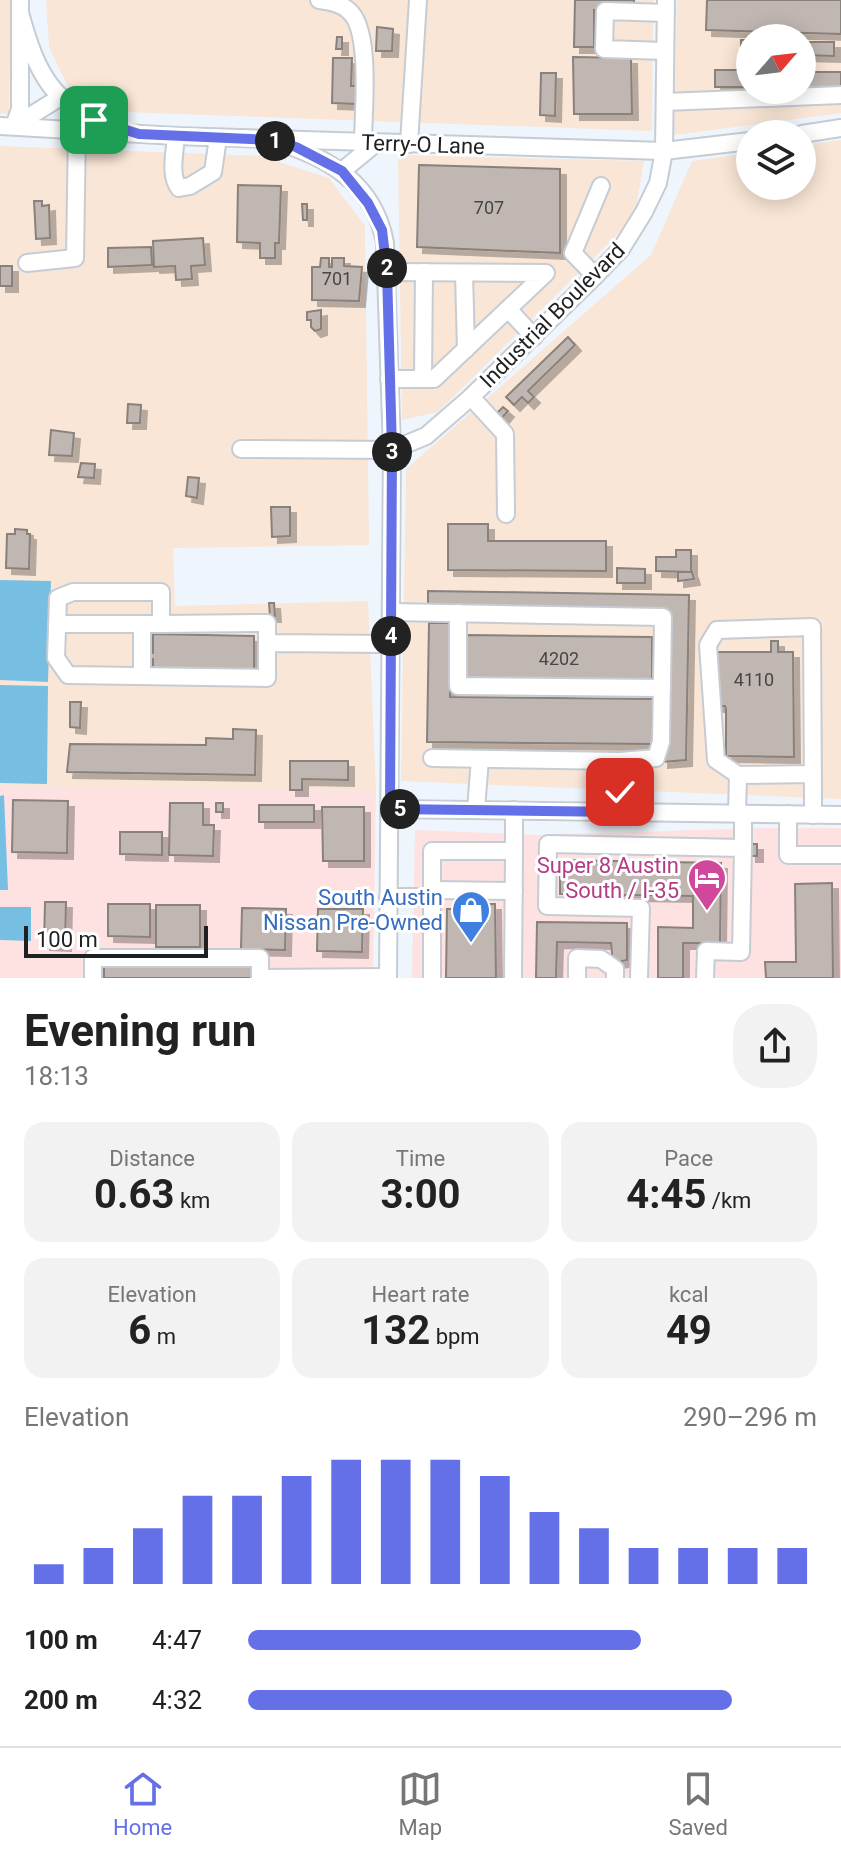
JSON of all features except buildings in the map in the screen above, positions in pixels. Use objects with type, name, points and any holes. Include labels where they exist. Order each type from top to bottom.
[{"type":"street","points":[[319,0],[349,10],[357,21],[362,38],[370,143],[342,171]]},
{"type":"street","points":[[409,144],[418,0]]},
{"type":"street","points":[[20,6],[31,51],[43,76],[59,98],[94,120],[139,134]]},
{"type":"street","points":[[7,126],[20,109],[20,6]]},
{"type":"street","points":[[665,51],[604,49],[605,11],[666,6]]},
{"type":"street","name":"Industrial Boulevard","points":[[392,450],[426,436],[471,397],[621,249],[644,212],[658,183],[664,151],[666,6]]},
{"type":"street","points":[[665,102],[841,95]]},
{"type":"street","points":[[7,126],[59,98]]},
{"type":"street","name":"Terry-O Lane","points":[[7,126],[218,138],[664,151],[736,143]]},
{"type":"street","points":[[816,132],[841,128]]},
{"type":"street","points":[[27,263],[75,258],[77,130]]},
{"type":"street","points":[[176,136],[174,176],[179,188],[190,186],[213,172],[218,138]]},
{"type":"street","points":[[93,978],[93,958],[260,958],[260,978],[388,978],[392,450],[387,272],[382,230],[368,203],[342,171],[311,153],[271,140]]},
{"type":"street","points":[[595,276],[573,253],[601,186]]},
{"type":"street","points":[[387,272],[546,273],[434,379],[389,379]]},
{"type":"street","points":[[423,379],[424,272]]},
{"type":"street","points":[[464,273],[466,349]]},
{"type":"street","points":[[508,309],[534,337]]},
{"type":"street","points":[[471,397],[505,434],[506,514]]},
{"type":"street","points":[[241,449],[392,450]]},
{"type":"street","points":[[57,624],[161,624],[267,623],[267,678],[68,675],[56,658],[57,624],[58,598],[73,592],[161,592],[161,624]]},
{"type":"street","points":[[392,612],[663,617],[661,742],[656,758],[620,761],[432,758]]},
{"type":"street","points":[[458,613],[458,686],[662,688]]},
{"type":"street","points":[[142,624],[142,676]]},
{"type":"street","points":[[812,774],[738,775],[716,760],[708,645],[717,630],[812,627],[813,815]]},
{"type":"street","points":[[267,643],[391,644]]},
{"type":"street","points":[[476,809],[480,759]]},
{"type":"street","points":[[619,812],[620,761]]},
{"type":"street","points":[[705,978],[706,951],[741,952],[743,848],[738,775]]},
{"type":"street","points":[[390,809],[841,815]]},
{"type":"street","points":[[513,978],[514,810]]},
{"type":"street","points":[[788,814],[788,855],[841,855]]},
{"type":"street","points":[[639,978],[641,908],[547,906],[548,844],[743,848]]},
{"type":"street","points":[[432,978],[432,851],[514,851]]},
{"type":"street","points":[[388,897],[514,891]]},
{"type":"street","points":[[577,978],[577,958],[601,959],[615,969],[615,978]]},
{"type":"shaded area","points":[[0,0],[11,0],[9,114],[0,114]]},
{"type":"shaded area","points":[[46,0],[653,0],[652,131],[125,112],[98,104],[68,87],[49,47]]},
{"type":"shaded area","points":[[677,0],[841,0],[841,113],[788,120],[736,120],[736,127],[674,135]]},
{"type":"shaded area","points":[[841,140],[841,799],[401,781],[406,469],[651,255],[692,161],[736,155],[736,200],[816,200],[816,143]]},
{"type":"shaded area","points":[[0,146],[260,156],[329,178],[365,226],[369,545],[173,548],[175,606],[368,601],[376,791],[0,786]]},
{"type":"shaded area","points":[[398,155],[644,161],[634,218],[438,412],[402,420]]},
{"type":"shaded area","points":[[0,786],[376,791],[373,978],[0,978]]},
{"type":"shaded area","points":[[841,828],[841,978],[412,978],[415,830],[539,835]]},
{"type":"water","points":[[0,580],[51,581],[48,682],[0,680]]},
{"type":"water","points":[[0,685],[48,686],[47,784],[0,783]]},
{"type":"water","points":[[4,795],[8,890],[0,890],[0,796]]},
{"type":"water","points":[[0,907],[31,907],[31,941],[0,940]]},
{"type":"place","name":"Super 8 Austin South / I-35","points":[[707,912]]},
{"type":"place","name":"South Austin Nissan Pre-Owned","points":[[471,944]]},
{"type":"route","points":[[94,120],[139,134],[271,140],[296,147],[342,171],[368,203],[382,230],[387,272],[392,450],[390,809],[619,812],[620,792]]}]
